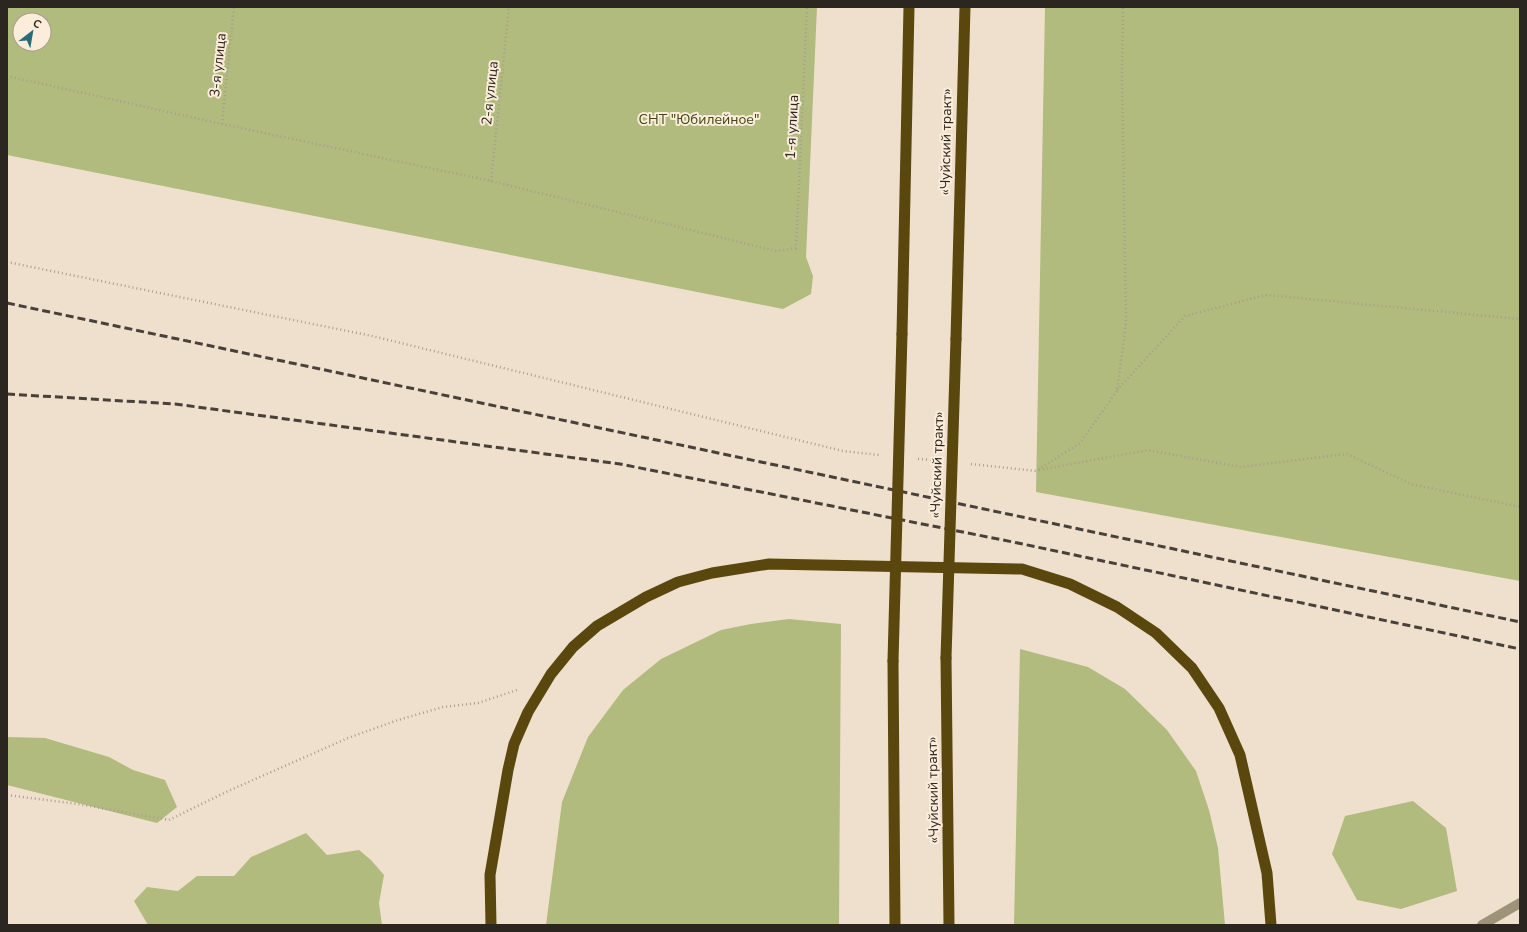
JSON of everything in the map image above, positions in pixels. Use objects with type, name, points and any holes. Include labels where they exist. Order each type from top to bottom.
[{"type":"highway","points":[[895,925],[893,661],[909,7]]},
{"type":"highway","name":"«Чуйский тракт»","points":[[950,925],[946,658],[965,7]]},
{"type":"highway","points":[[491,925],[490,875],[508,770],[514,744],[528,712],[551,674],[573,647],[597,626],[646,597],[678,582],[712,572],[769,564],[1022,570],[1070,584],[1117,607],[1156,633],[1192,668],[1219,708],[1240,755],[1267,873],[1271,925]]},
{"type":"lane","points":[[1482,925],[1520,903]]},
{"type":"path","name":"3-я улица","points":[[222,124],[234,7]]},
{"type":"path","name":"2-я улица","points":[[492,182],[509,7]]},
{"type":"path","name":"1-я улица","points":[[492,182],[776,251],[796,248],[807,7]]},
{"type":"path","points":[[1117,391],[1126,323],[1122,77],[1123,7]]},
{"type":"path","points":[[7,76],[492,182]]},
{"type":"path","points":[[7,262],[372,336],[843,451],[882,455]]},
{"type":"path","points":[[1036,471],[1080,444],[1117,391],[1185,316],[1266,295],[1520,319]]},
{"type":"path","points":[[967,464],[1036,471],[1148,450],[1240,467],[1347,454],[1411,484],[1520,507]]},
{"type":"path","points":[[912,458],[936,460]]},
{"type":"path","points":[[7,794],[78,804],[169,820],[226,792],[348,738],[398,720],[443,707],[478,703],[513,691],[545,684]]},
{"type":"green space","name":"СНТ \"Юбилейное\"","points":[[7,7],[817,7],[806,257],[813,276],[811,294],[783,309],[7,155]]},
{"type":"green space","points":[[1045,7],[1520,7],[1520,581],[1036,492]]},
{"type":"green space","points":[[789,619],[841,624],[839,925],[546,925],[562,802],[588,737],[623,690],[661,659],[721,630]]},
{"type":"green space","points":[[1020,649],[1088,667],[1125,689],[1167,730],[1196,771],[1209,810],[1218,848],[1225,925],[1014,925]]},
{"type":"green space","points":[[7,737],[45,738],[109,757],[133,770],[165,780],[177,807],[157,823],[7,785]]},
{"type":"green space","points":[[1413,801],[1446,828],[1457,891],[1401,909],[1357,900],[1332,854],[1345,816]]},
{"type":"green space","points":[[306,833],[327,855],[359,850],[371,860],[384,875],[379,903],[382,925],[148,925],[134,901],[147,887],[178,891],[197,876],[234,876],[251,857]]},
{"type":"railway","points":[[7,303],[1520,622]]},
{"type":"railway","points":[[7,394],[175,404],[620,464],[1013,542],[1520,649]]}]
